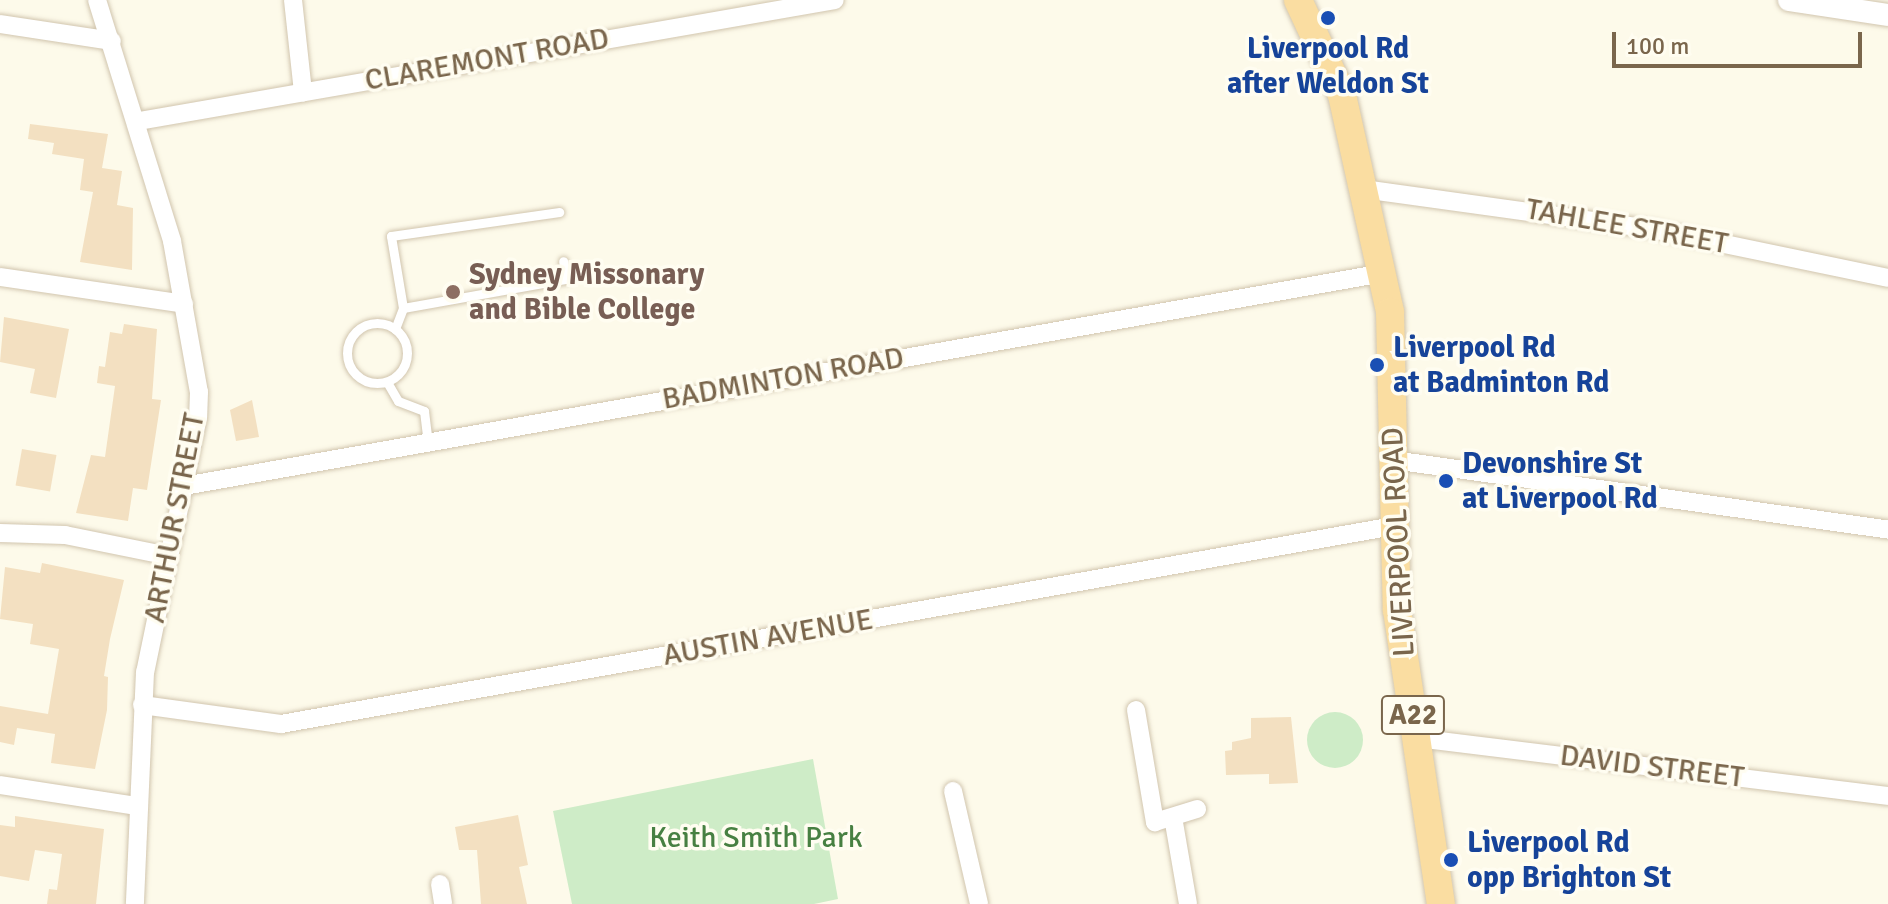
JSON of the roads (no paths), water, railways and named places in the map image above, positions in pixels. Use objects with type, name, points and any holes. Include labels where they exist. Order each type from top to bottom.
[{"type":"highway","name":"LIVERPOOL ROAD","points":[[1298,0],[1336,75],[1383,273],[1392,336],[1397,610],[1441,904]]},
{"type":"street","name":"ARTHUR STREET","points":[[97,0],[139,121],[184,304],[199,392],[142,705],[135,904]]},
{"type":"street","points":[[293,0],[303,92]]},
{"type":"street","name":"CLAREMONT ROAD","points":[[139,121],[835,0]]},
{"type":"street","points":[[1789,0],[1885,10]]},
{"type":"street","points":[[0,24],[112,41]]},
{"type":"street","name":"TAHLEE STREET","points":[[1363,189],[1637,227],[1888,278]]},
{"type":"street","name":"BADMINTON ROAD","points":[[184,486],[1383,273]]},
{"type":"street","points":[[0,277],[184,304]]},
{"type":"street","points":[[1393,460],[1888,530]]},
{"type":"street","name":"AUSTIN AVENUE","points":[[142,705],[281,724],[1394,526]]},
{"type":"street","points":[[0,533],[65,535],[169,556]]},
{"type":"street","points":[[1136,710],[1155,822],[1197,809]]},
{"type":"street","name":"DAVID STREET","points":[[1416,738],[1888,796]]},
{"type":"street","points":[[0,785],[138,806]]},
{"type":"street","points":[[953,791],[979,904]]},
{"type":"street","points":[[1173,817],[1188,904]]},
{"type":"street","points":[[440,884],[443,904]]},
{"type":"lane","points":[[395,329],[364,325],[348,343],[346,353],[360,379],[387,382],[397,376],[407,358],[395,329],[403,308],[391,236],[559,212]]},
{"type":"lane","points":[[403,308],[566,279],[563,261]]},
{"type":"lane","points":[[387,382],[388,392],[398,401],[424,411],[428,442]]},
{"type":"place","name":"Liverpool Rd after Weldon St","points":[[1328,18]]},
{"type":"place","name":"Sydney Missonary and Bible College","points":[[453,292]]},
{"type":"place","name":"Liverpool Rd at Badminton Rd","points":[[1377,365]]},
{"type":"place","name":"Devonshire St at Liverpool Rd","points":[[1446,481]]},
{"type":"place","name":"Liverpool Rd opp Brighton St","points":[[1451,860]]},
{"type":"park label","name":"Keith Smith Park","points":[[756,838]]}]
